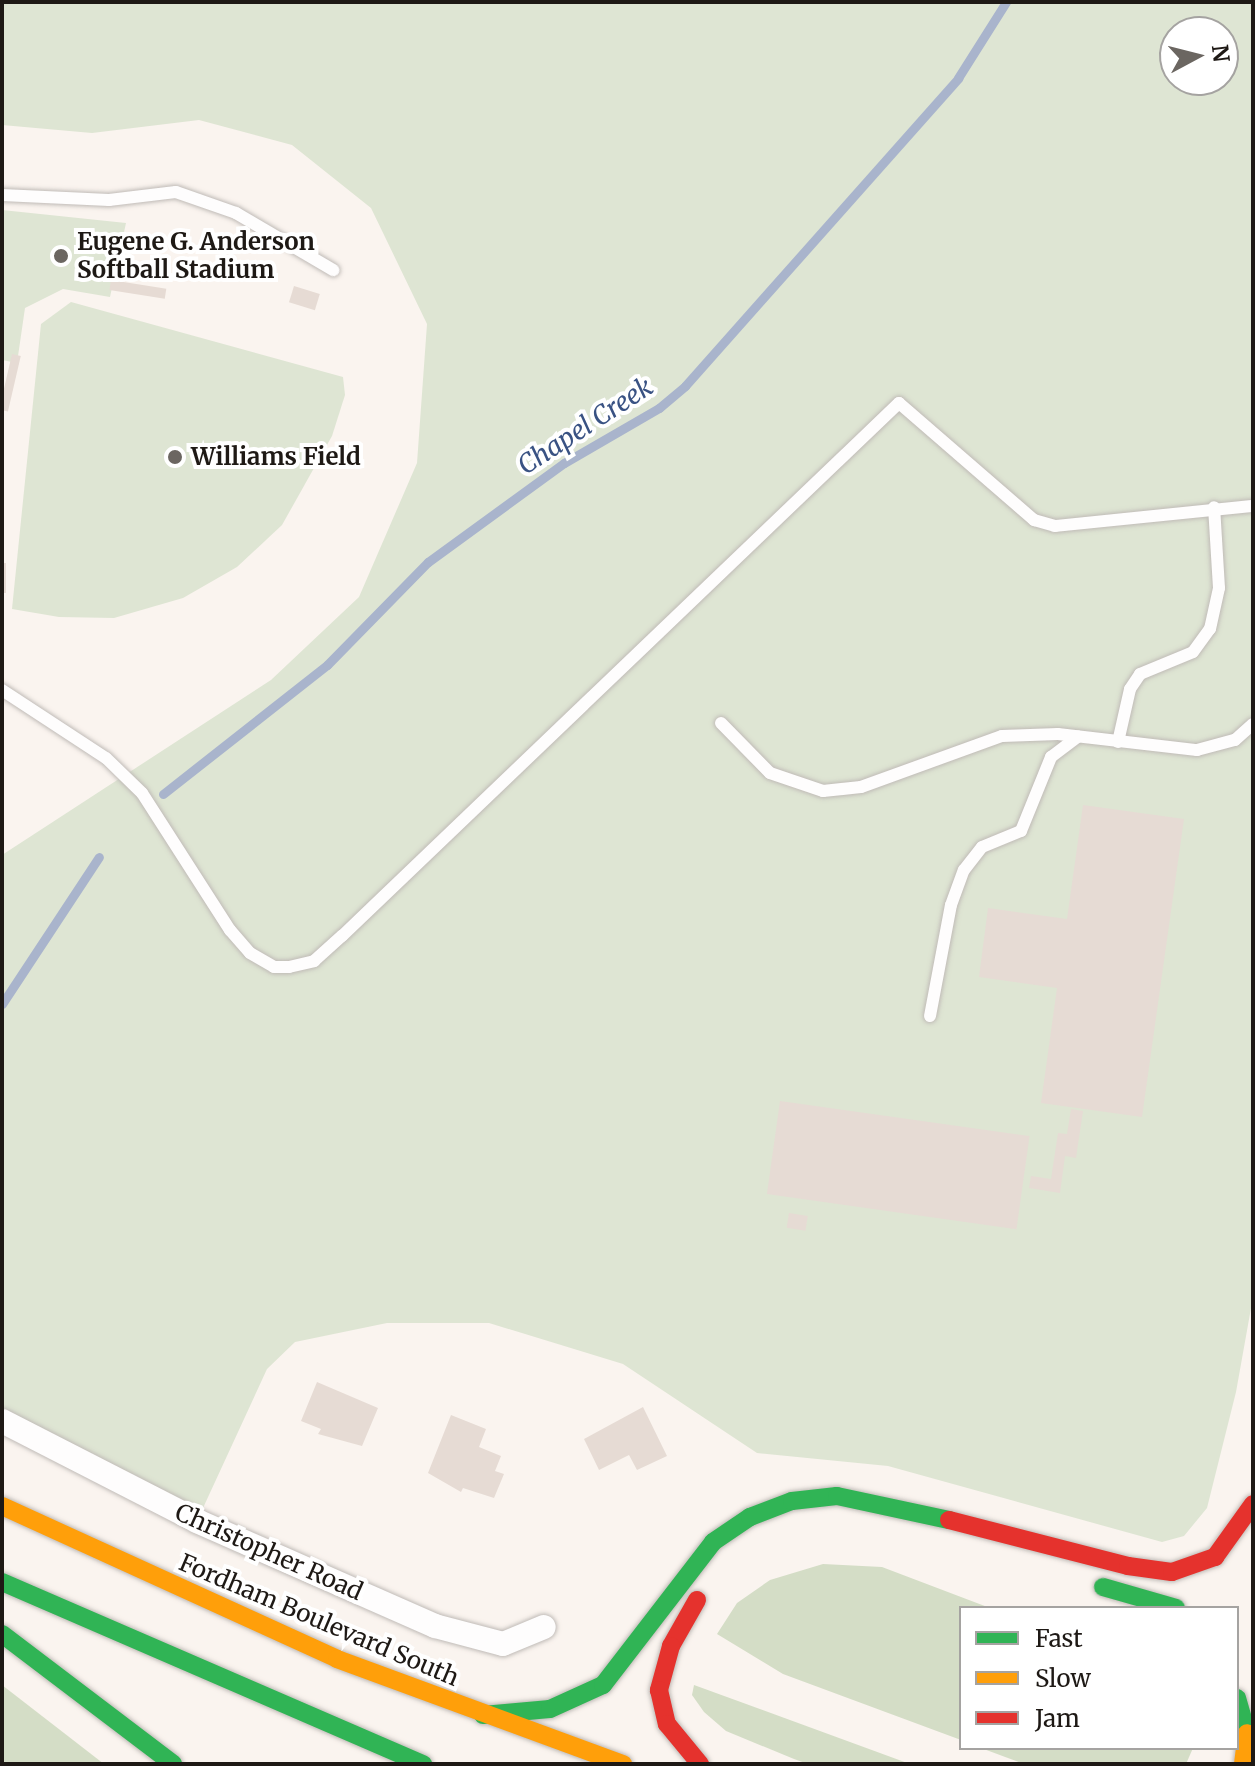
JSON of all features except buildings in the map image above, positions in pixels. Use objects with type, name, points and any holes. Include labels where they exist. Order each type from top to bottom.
[{"type":"main road","points":[[483,1715],[550,1709],[603,1685],[713,1542],[750,1517],[792,1501],[837,1496],[877,1501],[1128,1566],[1172,1572],[1215,1557],[1253,1504]]},
{"type":"main road","name":"Fordham Boulevard South","points":[[2,1506],[337,1659],[623,1764]]},
{"type":"main road","points":[[2,1582],[423,1764]]},
{"type":"main road","points":[[700,1764],[667,1724],[659,1690],[671,1646],[709,1582]]},
{"type":"main road","points":[[1090,1583],[1169,1606]]},
{"type":"main road","points":[[2,1634],[173,1764]]},
{"type":"main road","points":[[1239,1705],[1247,1733],[1243,1764]]},
{"type":"street","name":"Christopher Road","points":[[2,1421],[197,1521],[435,1626],[503,1644],[544,1627]]},
{"type":"lane","points":[[2,195],[109,200],[176,192],[236,213],[333,270]]},
{"type":"lane","points":[[2,690],[106,758],[142,793],[230,930],[250,953],[274,967],[289,967],[314,961],[342,936],[899,403],[1034,520],[1055,526],[1214,507],[1253,506]]},
{"type":"lane","points":[[1118,742],[1130,689],[1140,674],[1193,652],[1210,629],[1219,588],[1214,507]]},
{"type":"lane","points":[[721,723],[770,773],[823,791],[861,787],[1002,736],[1078,737],[1215,749],[1253,724]]},
{"type":"lane","points":[[930,1016],[951,905],[964,870],[982,847],[1021,831],[1051,757],[1078,737]]},
{"type":"green space","points":[[2,2],[1253,2],[1253,1297],[1236,1392],[1207,1508],[1184,1536],[1162,1542],[888,1466],[757,1453],[623,1364],[489,1323],[387,1323],[295,1342],[267,1369],[197,1521],[2,1421],[2,855],[271,680],[359,597],[417,463],[427,324],[371,208],[292,145],[199,120],[92,133],[2,125]]},
{"type":"green space","name":"Eugene G. Anderson Softball Stadium","points":[[2,210],[126,223],[110,297],[63,289],[25,308],[17,363],[2,360]]},
{"type":"green space","name":"Williams Field","points":[[71,302],[343,377],[345,395],[332,436],[282,525],[237,567],[183,598],[114,618],[59,617],[12,609],[41,324]]},
{"type":"green space","points":[[823,1564],[882,1567],[985,1606],[959,1606],[959,1739],[783,1674],[717,1634],[737,1603],[770,1580]]},
{"type":"green space","points":[[2,1685],[104,1764],[2,1764]]},
{"type":"green space","points":[[694,1685],[910,1764],[808,1764],[794,1759],[726,1731],[704,1712],[692,1695]]},
{"type":"green space","points":[[986,1750],[1192,1750],[1186,1764],[1024,1764]]},
{"type":"waterway","name":"Chapel Creek","points":[[163,794],[327,665],[428,562],[564,463],[659,408],[685,386],[958,78],[1006,2]]},
{"type":"waterway","name":"Chapel Creek","points":[[2,1004],[99,857]]},
{"type":"traffic: fast","points":[[483,1715],[550,1709],[603,1685],[713,1542],[750,1517],[792,1501],[837,1496],[949,1520]]},
{"type":"traffic: fast","points":[[2,1582],[423,1764]]},
{"type":"traffic: fast","points":[[1103,1587],[1169,1606]]},
{"type":"traffic: fast","points":[[2,1634],[173,1764]]},
{"type":"traffic: fast","points":[[1239,1705],[1247,1733]]},
{"type":"traffic: slow","points":[[2,1506],[337,1659],[623,1764]]},
{"type":"traffic: slow","points":[[1243,1764],[1247,1733]]},
{"type":"traffic: jam","points":[[949,1520],[1128,1566],[1172,1572],[1215,1557],[1253,1504]]},
{"type":"traffic: jam","points":[[697,1600],[671,1646],[659,1690],[667,1724],[700,1764]]},
{"type":"place","name":"Eugene G. Anderson Softball Stadium","points":[[61,256]]},
{"type":"place","name":"Williams Field","points":[[175,457]]}]
